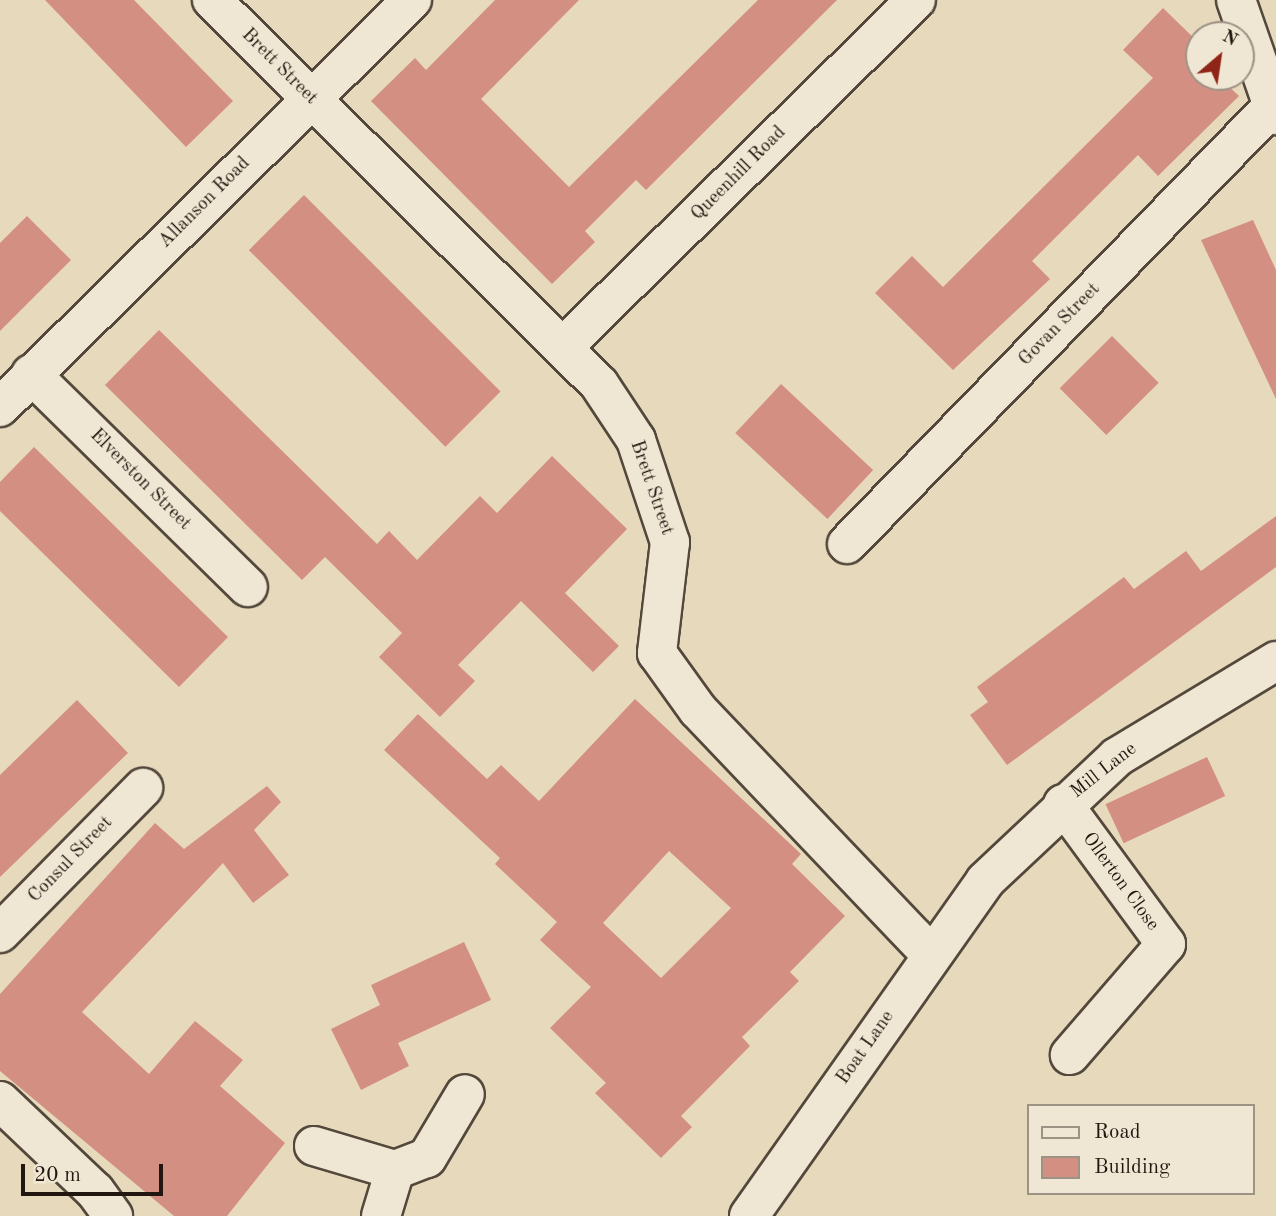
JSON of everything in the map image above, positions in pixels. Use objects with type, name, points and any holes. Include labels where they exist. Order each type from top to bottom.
[{"type":"street","name":"Brett Street","points":[[212,0],[599,383],[636,440],[670,542],[657,653],[698,710],[930,956]]},
{"type":"street","name":"Allanson Road","points":[[0,407],[412,0]]},
{"type":"street","name":"Queenhill Road","points":[[562,348],[916,0]]},
{"type":"street","points":[[1236,0],[1274,111]]},
{"type":"street","name":"Govan Street","points":[[848,544],[1274,111]]},
{"type":"street","name":"Elverston Street","points":[[31,374],[248,587]]},
{"type":"street","name":"Mill Lane","points":[[985,881],[1063,804],[1117,757],[1276,661]]},
{"type":"street","name":"Consul Street","points":[[0,933],[144,788]]},
{"type":"street","name":"Ollerton Close","points":[[1063,804],[1166,944],[1070,1055]]},
{"type":"street","name":"Boat Lane","points":[[749,1216],[985,881]]},
{"type":"street","points":[[314,1146],[394,1170],[427,1158],[465,1094]]},
{"type":"street","points":[[0,1101],[95,1191],[113,1216]]},
{"type":"street","points":[[382,1216],[394,1170]]},
{"type":"building","points":[[45,0],[134,0],[233,101],[186,147]]},
{"type":"building","points":[[495,0],[579,0],[481,99],[569,187],[758,0],[837,0],[646,190],[636,180],[585,231],[595,242],[552,284],[371,101],[415,58],[426,70]]},
{"type":"building","points":[[1163,8],[1185,29],[1185,91],[1234,91],[1239,96],[1158,176],[1138,155],[1032,261],[1050,279],[953,370],[875,293],[912,256],[943,287],[1153,78],[1123,50]]},
{"type":"building","points":[[304,195],[501,392],[445,447],[249,250]]},
{"type":"building","points":[[27,216],[71,260],[0,331],[0,243]]},
{"type":"building","points":[[1253,220],[1276,270],[1276,399],[1201,240]]},
{"type":"building","points":[[159,330],[377,544],[389,531],[417,560],[480,496],[497,513],[552,456],[627,529],[565,593],[619,646],[593,672],[521,601],[458,665],[475,681],[440,717],[379,657],[402,633],[325,557],[302,580],[105,385]]},
{"type":"building","points":[[1112,336],[1159,383],[1106,435],[1060,388]]},
{"type":"building","points":[[781,384],[873,470],[827,519],[735,433]]},
{"type":"building","points":[[34,447],[228,637],[179,687],[0,511],[0,482]]},
{"type":"building","points":[[1276,516],[1276,567],[1007,765],[970,715],[988,702],[977,687],[1124,577],[1134,589],[1186,551],[1201,571]]},
{"type":"building","points":[[635,699],[801,854],[792,864],[845,916],[790,972],[799,981],[742,1037],[750,1046],[681,1116],[692,1127],[661,1158],[595,1093],[606,1083],[550,1028],[591,987],[540,940],[557,922],[495,864],[500,858],[384,750],[418,714],[487,779],[501,765],[539,801]],"holes":[[[669,851],[731,908],[661,978],[603,923]]]},
{"type":"building","points":[[77,700],[128,753],[0,877],[0,775]]},
{"type":"building","points":[[1207,757],[1225,796],[1124,843],[1105,804]]},
{"type":"building","points":[[267,786],[281,802],[254,830],[289,875],[253,903],[223,863],[82,1012],[149,1074],[195,1021],[243,1060],[220,1086],[285,1143],[227,1216],[174,1216],[0,1071],[0,994],[155,823],[184,849]]},
{"type":"building","points":[[464,942],[491,1000],[398,1043],[409,1066],[361,1090],[331,1029],[380,1005],[371,985]]}]
